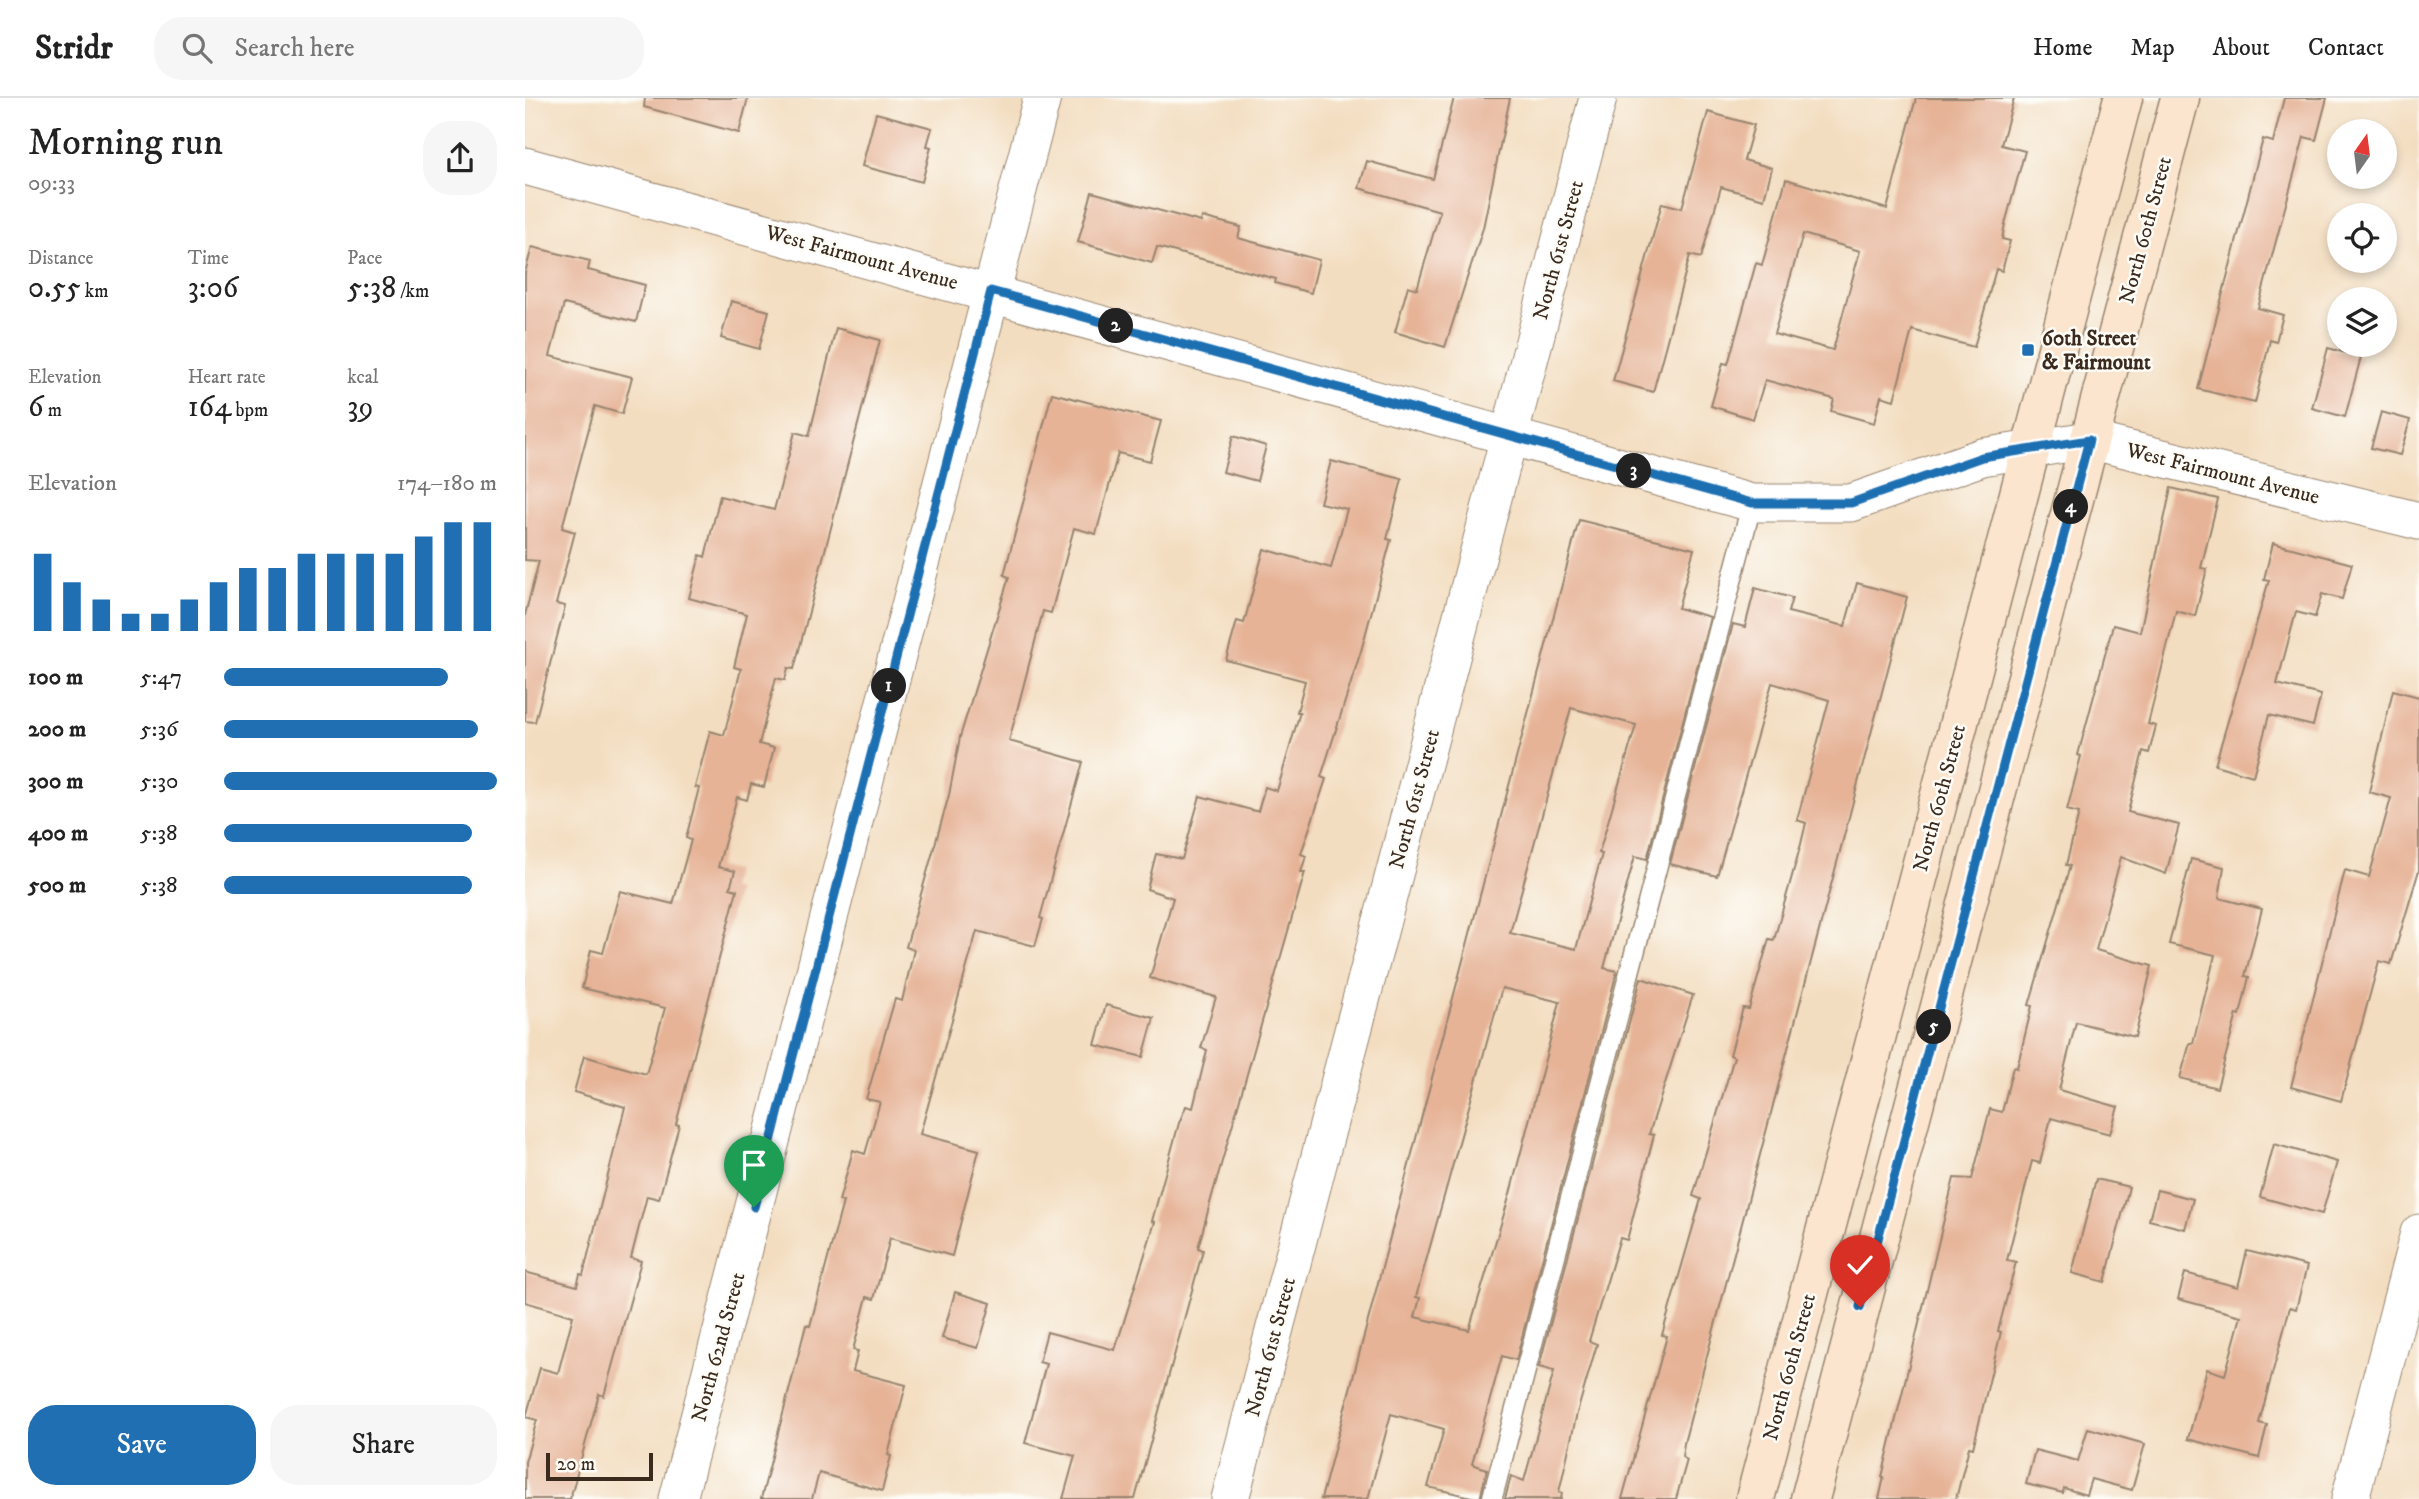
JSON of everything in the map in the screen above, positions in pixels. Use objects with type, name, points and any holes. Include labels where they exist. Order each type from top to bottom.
[{"type":"main road","name":"North 60th Street","points":[[1755,1499],[2123,98]]},
{"type":"main road","name":"North 60th Street","points":[[1810,1499],[2181,98]]},
{"type":"street","name":"North 62nd Street","points":[[678,1499],[1042,98]]},
{"type":"street","name":"North 61st Street","points":[[1230,1499],[1598,98]]},
{"type":"street","name":"West Fairmount Avenue","points":[[525,166],[991,291],[1752,503],[1851,503],[1982,457],[2089,440],[2419,521]]},
{"type":"street","points":[[2350,1499],[2419,1233]]},
{"type":"lane","points":[[1492,1499],[1752,503]]},
{"type":"building","points":[[645,98],[748,98],[739,133],[644,107]]},
{"type":"building","points":[[1454,98],[1510,98],[1483,228],[1445,347],[1395,332],[1408,286],[1417,289],[1440,211],[1359,188],[1367,161],[1433,179]]},
{"type":"building","points":[[1916,98],[2014,98],[2001,145],[2025,151],[2002,239],[2010,241],[2002,271],[1996,269],[1974,347],[1912,330],[1894,400],[1881,396],[1874,423],[1831,411],[1834,399],[1765,380],[1753,419],[1711,406],[1723,363],[1728,364],[1756,263],[1762,265],[1786,179],[1887,209]],"holes":[[[1803,234],[1860,251],[1833,350],[1774,334]]]},
{"type":"building","points":[[2284,98],[2327,98],[2316,140],[2304,137],[2258,308],[2283,315],[2276,342],[2270,340],[2255,403],[2198,389],[2263,139],[2273,142]]},
{"type":"building","points":[[1708,112],[1754,125],[1744,160],[1772,168],[1764,199],[1721,187],[1701,258],[1690,255],[1653,392],[1613,381],[1662,203],[1682,208]]},
{"type":"building","points":[[876,113],[932,128],[927,146],[931,147],[922,182],[862,166]]},
{"type":"building","points":[[1092,192],[1201,222],[1202,217],[1241,227],[1238,238],[1319,260],[1311,293],[1275,283],[1276,279],[1157,247],[1152,263],[1078,242]]},
{"type":"building","points":[[532,247],[590,261],[588,270],[645,285],[636,322],[564,304],[550,356],[632,377],[622,414],[595,406],[562,528],[575,532],[556,604],[565,606],[535,722],[525,721],[525,615],[539,561],[525,560],[525,273]]},
{"type":"building","points":[[731,301],[769,311],[759,349],[721,338]]},
{"type":"building","points":[[836,328],[880,340],[794,669],[788,668],[785,680],[776,678],[759,744],[774,748],[764,787],[751,784],[747,800],[737,797],[718,867],[735,871],[730,888],[737,890],[676,1124],[679,1125],[659,1199],[647,1196],[631,1258],[641,1261],[604,1396],[599,1394],[570,1499],[525,1499],[525,1462],[537,1420],[526,1417],[540,1368],[558,1373],[573,1316],[525,1302],[525,1272],[577,1286],[580,1274],[583,1275],[625,1107],[574,1092],[584,1056],[646,1074],[665,1008],[582,988],[591,950],[603,953],[620,891],[673,904],[691,840],[686,838],[699,788],[695,787],[710,731],[724,735],[741,669],[734,667],[747,614],[689,598],[700,555],[705,557],[720,496],[774,510],[795,432],[809,436]]},
{"type":"building","points":[[2327,352],[2327,357],[2361,357],[2345,417],[2312,408]]},
{"type":"building","points":[[1052,393],[1161,421],[1150,461],[1118,453],[1096,534],[1074,528],[1051,613],[1043,611],[1009,741],[1083,762],[1040,918],[1043,919],[1035,946],[977,931],[920,1134],[979,1150],[952,1256],[890,1238],[874,1299],[867,1297],[853,1350],[858,1351],[853,1371],[906,1385],[882,1491],[819,1473],[812,1499],[761,1499],[806,1325],[810,1326],[843,1202],[839,1201],[853,1150],[865,1154],[880,1102],[866,1099],[895,999],[902,1001],[914,950],[906,947],[949,795],[960,737],[1009,577],[1004,575]]},
{"type":"building","points":[[2381,412],[2410,420],[2400,455],[2371,448]]},
{"type":"building","points":[[1233,436],[1266,446],[1257,481],[1223,472]]},
{"type":"building","points":[[1331,461],[1402,479],[1387,539],[1391,540],[1361,651],[1321,777],[1326,779],[1301,854],[1306,856],[1301,872],[1305,872],[1212,1196],[1198,1248],[1203,1250],[1135,1499],[1063,1499],[1075,1456],[1025,1443],[1046,1364],[1039,1362],[1047,1332],[1115,1350],[1155,1222],[1152,1221],[1179,1123],[1186,1106],[1193,1108],[1207,1050],[1201,1048],[1216,997],[1150,978],[1173,898],[1147,889],[1156,854],[1182,859],[1200,796],[1258,811],[1265,787],[1277,791],[1300,712],[1297,712],[1305,681],[1226,660],[1237,621],[1244,623],[1264,549],[1331,568],[1347,509],[1320,503]]},
{"type":"building","points":[[2171,488],[2218,499],[2201,568],[2207,569],[2195,616],[2176,611],[2148,724],[2156,726],[2149,753],[2143,751],[2128,812],[2179,825],[2166,874],[2121,857],[2096,950],[2152,966],[2135,1037],[2076,1022],[2059,1090],[2118,1107],[2110,1134],[2051,1118],[2040,1163],[2032,1161],[2007,1260],[2016,1262],[1998,1331],[2001,1332],[1973,1448],[1969,1447],[1956,1499],[1879,1499],[1954,1178],[1972,1179],[1990,1109],[2002,1112],[2013,1067],[2017,1068],[2032,1006],[2029,1005],[2070,866],[2066,865],[2079,813],[2067,810],[2081,756],[2078,755],[2113,625],[2140,632]]},
{"type":"building","points":[[1579,520],[1694,549],[1678,608],[1710,617],[1647,859],[1635,856],[1604,968],[1617,971],[1516,1360],[1502,1356],[1472,1464],[1487,1469],[1480,1499],[1428,1487],[1444,1429],[1391,1414],[1368,1499],[1321,1499]],"holes":[[[1571,708],[1636,725],[1599,853],[1602,854],[1576,949],[1510,933]],[[1502,988],[1560,1002],[1510,1194],[1469,1330],[1415,1317],[1420,1298],[1416,1297]]]},
{"type":"building","points":[[2273,543],[2352,564],[2342,599],[2322,594],[2315,617],[2296,612],[2277,684],[2321,695],[2313,726],[2269,715],[2253,776],[2215,765],[2269,580],[2264,579]]},
{"type":"building","points":[[1857,583],[1907,597],[1684,1443],[1682,1457],[1687,1460],[1676,1499],[1622,1499],[1667,1336],[1662,1335],[1701,1199],[1693,1196],[1734,1057],[1730,1055],[1743,1008],[1749,1009],[1769,939],[1774,940],[1801,844],[1806,823],[1797,820],[1829,700],[1772,683],[1717,876],[1670,864],[1733,624],[1745,627],[1755,588],[1792,598],[1788,612],[1845,626]]},
{"type":"building","points":[[2393,690],[2419,697],[2419,870],[2391,964],[2379,961],[2341,1101],[2291,1087],[2345,870],[2369,877],[2391,798],[2369,792]]},
{"type":"building","points":[[2191,859],[2224,867],[2219,898],[2262,909],[2245,976],[2249,977],[2240,1015],[2237,1014],[2217,1088],[2180,1078],[2190,1043],[2193,1043],[2215,955],[2169,944]]},
{"type":"building","points":[[1641,978],[1693,995],[1649,1134],[1654,1135],[1627,1240],[1620,1238],[1589,1341],[1597,1344],[1577,1413],[1559,1492],[1562,1493],[1561,1499],[1505,1499],[1511,1476],[1524,1481],[1554,1371],[1539,1367]]},
{"type":"building","points":[[1106,1005],[1154,1018],[1143,1057],[1095,1045]]},
{"type":"building","points":[[2274,1144],[2337,1162],[2322,1214],[2260,1197]]},
{"type":"building","points":[[2096,1179],[2129,1187],[2105,1282],[2072,1273]]},
{"type":"building","points":[[2157,1190],[2193,1199],[2185,1229],[2149,1220]]},
{"type":"building","points":[[2247,1251],[2307,1266],[2296,1309],[2290,1307],[2259,1423],[2267,1425],[2259,1458],[2188,1439],[2207,1369],[2225,1375],[2241,1316],[2178,1299],[2185,1273],[2238,1287]]},
{"type":"building","points":[[955,1292],[991,1303],[978,1348],[942,1338]]},
{"type":"building","points":[[2088,1428],[2145,1444],[2132,1490],[2091,1479],[2086,1495],[2064,1488],[2063,1493],[2026,1484],[2035,1450],[2078,1461]]},
{"type":"place","name":"60th Street & Fairmount","points":[[2028,350]]},
{"type":"route","points":[[754,1207],[991,291],[1752,503],[1851,503],[1982,457],[2089,440],[1860,1307]]}]
